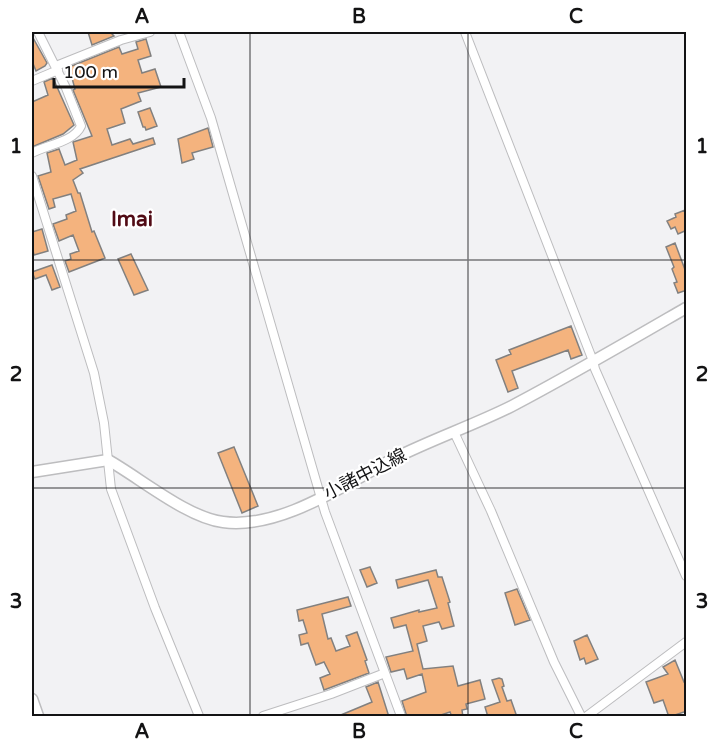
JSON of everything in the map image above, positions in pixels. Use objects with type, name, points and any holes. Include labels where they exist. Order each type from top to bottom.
[{"type":"main road","name":"小諸中込線","points":[[108,460],[197,515],[224,523],[251,522],[275,517],[510,406],[687,308]]},
{"type":"main road","points":[[32,472],[108,460]]},
{"type":"main road","points":[[32,699],[38,717]]},
{"type":"street","points":[[32,153],[70,138],[80,131],[81,126],[57,68],[38,32]]},
{"type":"street","points":[[32,81],[121,40],[150,32]]},
{"type":"street","points":[[179,32],[211,118],[321,497],[401,717]]},
{"type":"street","points":[[465,32],[595,369],[687,576]]},
{"type":"street","points":[[32,176],[101,399],[111,489],[155,608],[199,717]]},
{"type":"street","points":[[454,432],[491,511],[554,662],[581,717]]},
{"type":"street","points":[[587,717],[687,642]]},
{"type":"street","points":[[263,717],[385,673]]},
{"type":"building","points":[[88,32],[110,32],[114,36],[92,45]]},
{"type":"building","points":[[32,36],[47,63],[36,71],[32,61]]},
{"type":"building","points":[[146,39],[151,56],[138,60],[142,73],[155,69],[161,87],[138,93],[141,101],[121,109],[125,123],[107,129],[112,145],[130,139],[133,144],[153,138],[155,144],[80,169],[83,173],[73,180],[80,193],[92,232],[94,231],[105,258],[69,272],[65,261],[71,259],[70,254],[79,251],[73,235],[59,241],[53,224],[67,219],[66,215],[76,211],[71,194],[53,199],[55,207],[49,209],[38,176],[51,172],[47,153],[59,149],[65,165],[77,160],[73,142],[92,136],[73,90],[75,89],[69,67],[119,47],[122,54],[138,49],[136,42]]},
{"type":"building","points":[[53,78],[74,125],[63,134],[32,147],[32,102],[48,95],[44,82]]},
{"type":"building","points":[[150,108],[157,126],[146,130],[138,112]]},
{"type":"building","points":[[208,128],[213,147],[192,153],[194,159],[182,163],[178,139]]},
{"type":"building","points":[[685,210],[687,230],[678,234],[675,227],[671,229],[667,221],[676,217],[675,214]]},
{"type":"building","points":[[42,229],[48,251],[34,255],[32,232]]},
{"type":"building","points":[[675,243],[687,275],[687,290],[678,293],[674,283],[677,282],[672,269],[674,267],[666,247]]},
{"type":"building","points":[[131,254],[148,290],[134,295],[118,259]]},
{"type":"building","points":[[52,265],[60,287],[52,290],[46,275],[35,279],[32,272]]},
{"type":"building","points":[[571,326],[582,355],[571,359],[568,350],[512,371],[518,388],[508,392],[496,360],[511,354],[509,350]]},
{"type":"building","points":[[234,447],[258,506],[242,513],[218,453]]},
{"type":"building","points":[[370,567],[377,583],[367,587],[360,570]]},
{"type":"building","points":[[436,570],[438,577],[442,577],[450,602],[448,603],[454,626],[442,629],[439,622],[423,626],[427,641],[417,644],[423,669],[453,666],[458,686],[480,680],[485,699],[466,704],[467,709],[462,710],[463,717],[452,717],[450,712],[435,717],[407,717],[402,701],[426,692],[422,674],[407,679],[404,669],[391,672],[386,657],[413,651],[406,625],[394,628],[391,618],[419,610],[419,612],[437,608],[428,580],[398,588],[396,580]]},
{"type":"building","points":[[517,589],[530,620],[515,625],[505,593]]},
{"type":"building","points":[[348,597],[351,606],[322,614],[328,639],[331,638],[336,651],[350,646],[346,636],[357,632],[369,673],[324,690],[320,678],[330,674],[324,662],[316,665],[308,643],[301,645],[299,635],[307,633],[303,620],[299,621],[297,610]]},
{"type":"building","points":[[587,635],[598,659],[586,664],[584,658],[580,660],[574,641]]},
{"type":"building","points":[[675,660],[684,682],[687,681],[687,711],[669,717],[663,700],[654,703],[646,682],[668,674],[663,667]]},
{"type":"building","points":[[502,679],[507,701],[511,700],[517,717],[488,717],[485,707],[500,702],[492,680]]},
{"type":"building","points":[[378,682],[389,717],[336,717],[372,702],[366,687]]},
{"type":"district","name":"Imai","points":[[132,219]]}]
